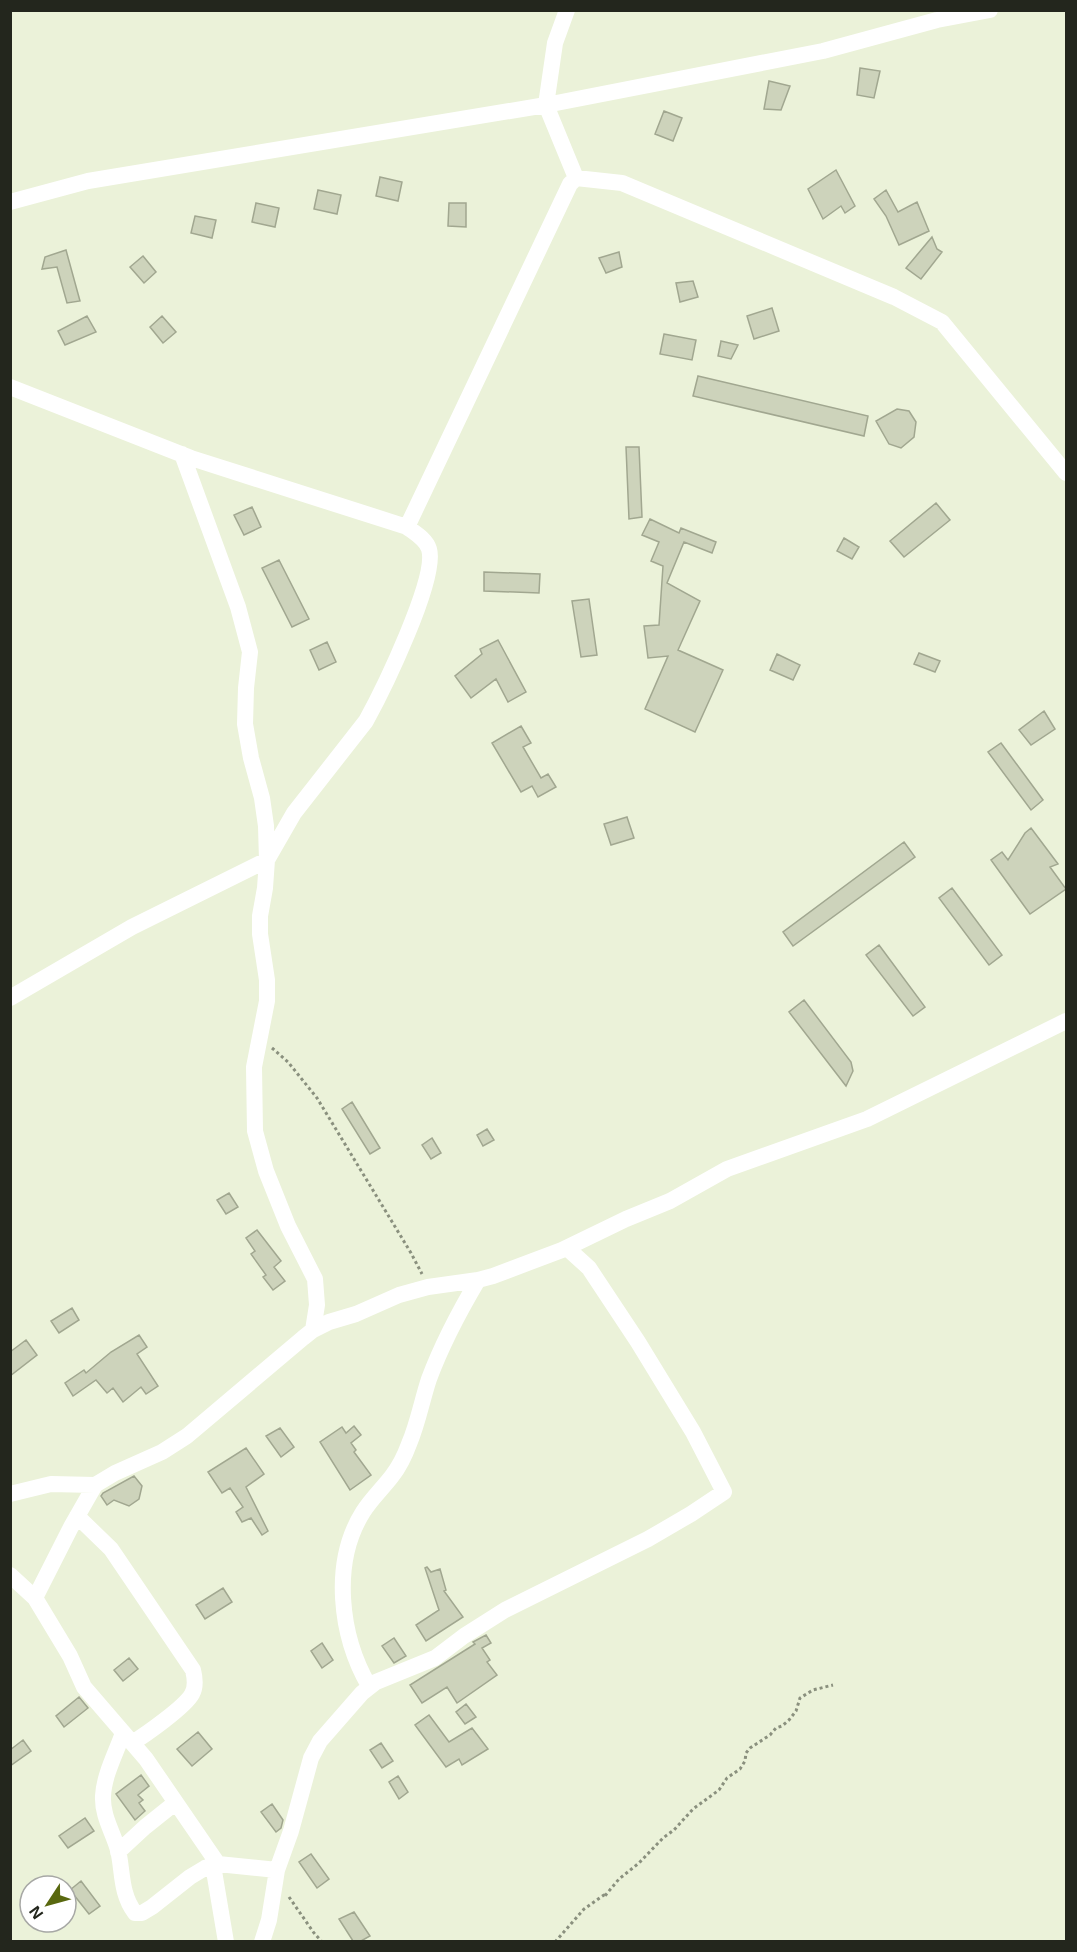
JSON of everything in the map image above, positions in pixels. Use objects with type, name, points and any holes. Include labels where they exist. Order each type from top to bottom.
[{"type":"street","points":[[567,10],[555,43],[546,105],[576,178]]},
{"type":"street","points":[[10,202],[88,181],[546,105],[823,51],[937,20],[990,10]]},
{"type":"street","points":[[576,178],[622,183],[894,297],[942,322],[1066,473]]},
{"type":"street","points":[[406,527],[570,184],[576,178]]},
{"type":"street","points":[[10,387],[182,454],[406,527],[425,542],[430,557],[430,567],[415,614],[375,705],[366,721],[301,803],[267,860],[132,927],[10,998]]},
{"type":"street","points":[[182,454],[246,632],[250,652],[246,688],[246,724],[251,758],[262,798],[267,860],[260,916],[267,1001],[254,1066],[255,1131],[266,1171],[288,1227],[315,1279],[317,1305],[313,1330]]},
{"type":"street","points":[[35,1598],[95,1485],[162,1452],[187,1436],[313,1330],[399,1295],[428,1287],[478,1280],[567,1248],[670,1201],[727,1169],[867,1119],[1066,1021]]},
{"type":"street","points":[[262,1941],[269,1920],[277,1870],[314,1751],[320,1741],[369,1686],[435,1658],[505,1610],[648,1539],[692,1514],[724,1492],[693,1432],[638,1342],[589,1268],[567,1248]]},
{"type":"street","points":[[369,1686],[355,1655],[344,1612],[343,1578],[347,1551],[364,1510],[393,1475],[403,1458],[439,1354],[456,1317],[478,1280]]},
{"type":"street","points":[[10,1494],[51,1484],[95,1485]]},
{"type":"street","points":[[77,1516],[111,1549],[193,1671],[195,1684],[191,1696],[145,1735],[127,1738]]},
{"type":"street","points":[[10,1575],[35,1598],[70,1656],[84,1687],[146,1759],[215,1865],[226,1941]]},
{"type":"street","points":[[127,1738],[107,1774],[103,1798],[104,1811],[118,1852],[122,1883],[132,1908],[138,1913],[152,1907],[197,1871],[215,1865],[277,1870]]},
{"type":"street","points":[[118,1852],[175,1803]]},
{"type":"path","points":[[259,1035],[288,1062],[317,1098],[411,1253],[428,1287]]},
{"type":"path","points":[[555,1941],[584,1909],[604,1895],[604,1897],[693,1809],[719,1791],[728,1778],[740,1769],[750,1748],[789,1720],[796,1711],[800,1698],[813,1690],[833,1685]]},
{"type":"path","points":[[289,1896],[322,1941]]},
{"type":"building","points":[[860,68],[880,71],[874,98],[857,95]]},
{"type":"building","points":[[769,81],[790,86],[781,110],[764,109]]},
{"type":"building","points":[[664,111],[682,118],[673,141],[655,134]]},
{"type":"building","points":[[836,170],[855,206],[845,213],[841,206],[823,219],[808,189]]},
{"type":"building","points":[[380,177],[402,182],[398,201],[376,196]]},
{"type":"building","points":[[318,190],[341,195],[337,214],[314,209]]},
{"type":"building","points":[[886,190],[898,212],[917,202],[929,231],[899,245],[886,216],[874,199]]},
{"type":"building","points":[[256,203],[279,208],[275,227],[252,222]]},
{"type":"building","points":[[449,203],[466,203],[466,227],[448,226]]},
{"type":"building","points":[[195,216],[216,220],[212,238],[191,233]]},
{"type":"building","points":[[932,237],[937,249],[942,252],[921,279],[906,268]]},
{"type":"building","points":[[66,250],[80,301],[67,303],[57,267],[42,269],[45,257]]},
{"type":"building","points":[[619,252],[622,267],[606,273],[599,258]]},
{"type":"building","points":[[143,256],[156,272],[144,283],[130,267]]},
{"type":"building","points":[[693,281],[698,297],[680,302],[676,283]]},
{"type":"building","points":[[772,308],[779,331],[754,339],[747,316]]},
{"type":"building","points":[[87,316],[96,332],[65,345],[58,331]]},
{"type":"building","points":[[162,316],[176,332],[163,343],[150,327]]},
{"type":"building","points":[[664,334],[696,340],[692,360],[660,354]]},
{"type":"building","points":[[721,341],[738,345],[731,359],[718,356]]},
{"type":"building","points":[[698,376],[868,416],[864,436],[693,396]]},
{"type":"building","points":[[897,409],[909,411],[916,422],[914,437],[901,448],[889,444],[876,421]]},
{"type":"building","points":[[626,447],[639,447],[642,517],[629,519]]},
{"type":"building","points":[[936,503],[950,520],[904,557],[890,541]]},
{"type":"building","points":[[252,507],[261,527],[244,535],[234,515]]},
{"type":"building","points":[[650,519],[679,533],[681,528],[716,542],[712,553],[684,542],[667,583],[700,601],[678,650],[723,670],[695,732],[645,709],[668,656],[648,658],[644,626],[659,625],[663,566],[651,561],[659,542],[642,535]]},
{"type":"building","points":[[844,538],[859,547],[852,559],[837,551]]},
{"type":"building","points":[[279,560],[309,619],[292,627],[262,568]]},
{"type":"building","points":[[484,572],[540,574],[539,593],[484,591]]},
{"type":"building","points":[[589,599],[597,655],[581,657],[572,601]]},
{"type":"building","points":[[498,640],[526,692],[508,702],[496,679],[471,698],[455,676],[482,654],[480,649]]},
{"type":"building","points":[[327,642],[336,662],[319,670],[310,650]]},
{"type":"building","points":[[919,653],[940,661],[935,672],[914,664]]},
{"type":"building","points":[[777,654],[800,665],[793,680],[770,670]]},
{"type":"building","points":[[1044,711],[1055,729],[1031,745],[1019,730]]},
{"type":"building","points":[[521,726],[531,743],[523,747],[541,778],[548,774],[556,787],[538,797],[532,786],[521,792],[492,743]]},
{"type":"building","points":[[1001,743],[1043,800],[1031,810],[988,752]]},
{"type":"building","points":[[627,817],[634,838],[611,845],[604,824]]},
{"type":"building","points":[[1031,828],[1058,864],[1050,867],[1066,889],[1030,914],[991,860],[1002,852],[1008,860],[1025,833]]},
{"type":"building","points":[[904,842],[915,857],[793,946],[783,932]]},
{"type":"building","points":[[952,888],[1002,955],[989,965],[939,898]]},
{"type":"building","points":[[879,945],[925,1007],[913,1016],[866,955]]},
{"type":"building","points":[[804,1000],[851,1062],[853,1071],[846,1086],[789,1012]]},
{"type":"building","points":[[352,1102],[380,1148],[370,1154],[342,1109]]},
{"type":"building","points":[[487,1129],[494,1140],[483,1146],[477,1135]]},
{"type":"building","points":[[432,1138],[441,1153],[431,1159],[422,1145]]},
{"type":"building","points":[[229,1193],[238,1207],[226,1214],[217,1200]]},
{"type":"building","points":[[257,1230],[281,1261],[274,1267],[285,1281],[273,1290],[263,1277],[266,1275],[251,1254],[255,1251],[246,1238]]},
{"type":"building","points":[[72,1308],[79,1320],[59,1333],[51,1321]]},
{"type":"building","points":[[139,1335],[147,1347],[137,1354],[158,1386],[146,1394],[141,1387],[123,1402],[113,1388],[107,1393],[96,1380],[73,1396],[65,1383],[84,1370],[86,1373],[111,1352]]},
{"type":"building","points":[[26,1340],[37,1355],[10,1376],[10,1352]]},
{"type":"building","points":[[354,1426],[361,1435],[351,1443],[356,1450],[354,1452],[371,1475],[350,1490],[320,1442],[342,1427],[346,1433]]},
{"type":"building","points":[[280,1428],[294,1447],[281,1457],[266,1436]]},
{"type":"building","points":[[246,1448],[264,1474],[246,1487],[268,1531],[262,1535],[251,1518],[242,1522],[236,1512],[243,1507],[230,1488],[222,1493],[208,1472]]},
{"type":"building","points":[[134,1476],[142,1486],[139,1499],[129,1506],[114,1500],[107,1505],[101,1496],[103,1493]]},
{"type":"building","points":[[427,1567],[431,1572],[440,1569],[446,1590],[444,1591],[463,1617],[426,1641],[416,1625],[439,1610],[425,1568]]},
{"type":"building","points":[[223,1588],[232,1602],[205,1619],[196,1605]]},
{"type":"building","points":[[486,1635],[491,1643],[482,1648],[490,1660],[487,1662],[497,1675],[457,1703],[447,1687],[422,1703],[410,1685]]},
{"type":"building","points":[[394,1638],[406,1656],[394,1663],[382,1646]]},
{"type":"building","points":[[322,1643],[333,1660],[322,1668],[311,1651]]},
{"type":"building","points":[[129,1658],[138,1669],[123,1681],[114,1670]]},
{"type":"building","points":[[79,1697],[88,1708],[64,1727],[56,1716]]},
{"type":"building","points":[[466,1704],[476,1717],[465,1724],[456,1712]]},
{"type":"building","points":[[429,1715],[449,1742],[472,1728],[488,1749],[462,1765],[459,1759],[446,1767],[415,1725]]},
{"type":"building","points":[[198,1732],[212,1749],[192,1766],[177,1749]]},
{"type":"building","points":[[23,1740],[31,1751],[10,1766],[10,1750]]},
{"type":"building","points":[[381,1743],[393,1761],[382,1768],[370,1750]]},
{"type":"building","points":[[141,1775],[149,1786],[138,1795],[143,1800],[139,1803],[145,1811],[135,1820],[116,1794]]},
{"type":"building","points":[[398,1776],[408,1792],[399,1799],[389,1782]]},
{"type":"building","points":[[272,1804],[283,1820],[281,1828],[276,1832],[261,1812]]},
{"type":"building","points":[[85,1818],[94,1831],[68,1848],[59,1836]]},
{"type":"building","points":[[311,1854],[329,1879],[317,1888],[299,1862]]},
{"type":"building","points":[[81,1881],[100,1906],[89,1914],[78,1900],[78,1883]]},
{"type":"building","points":[[354,1912],[370,1936],[361,1941],[353,1941],[339,1919]]}]
